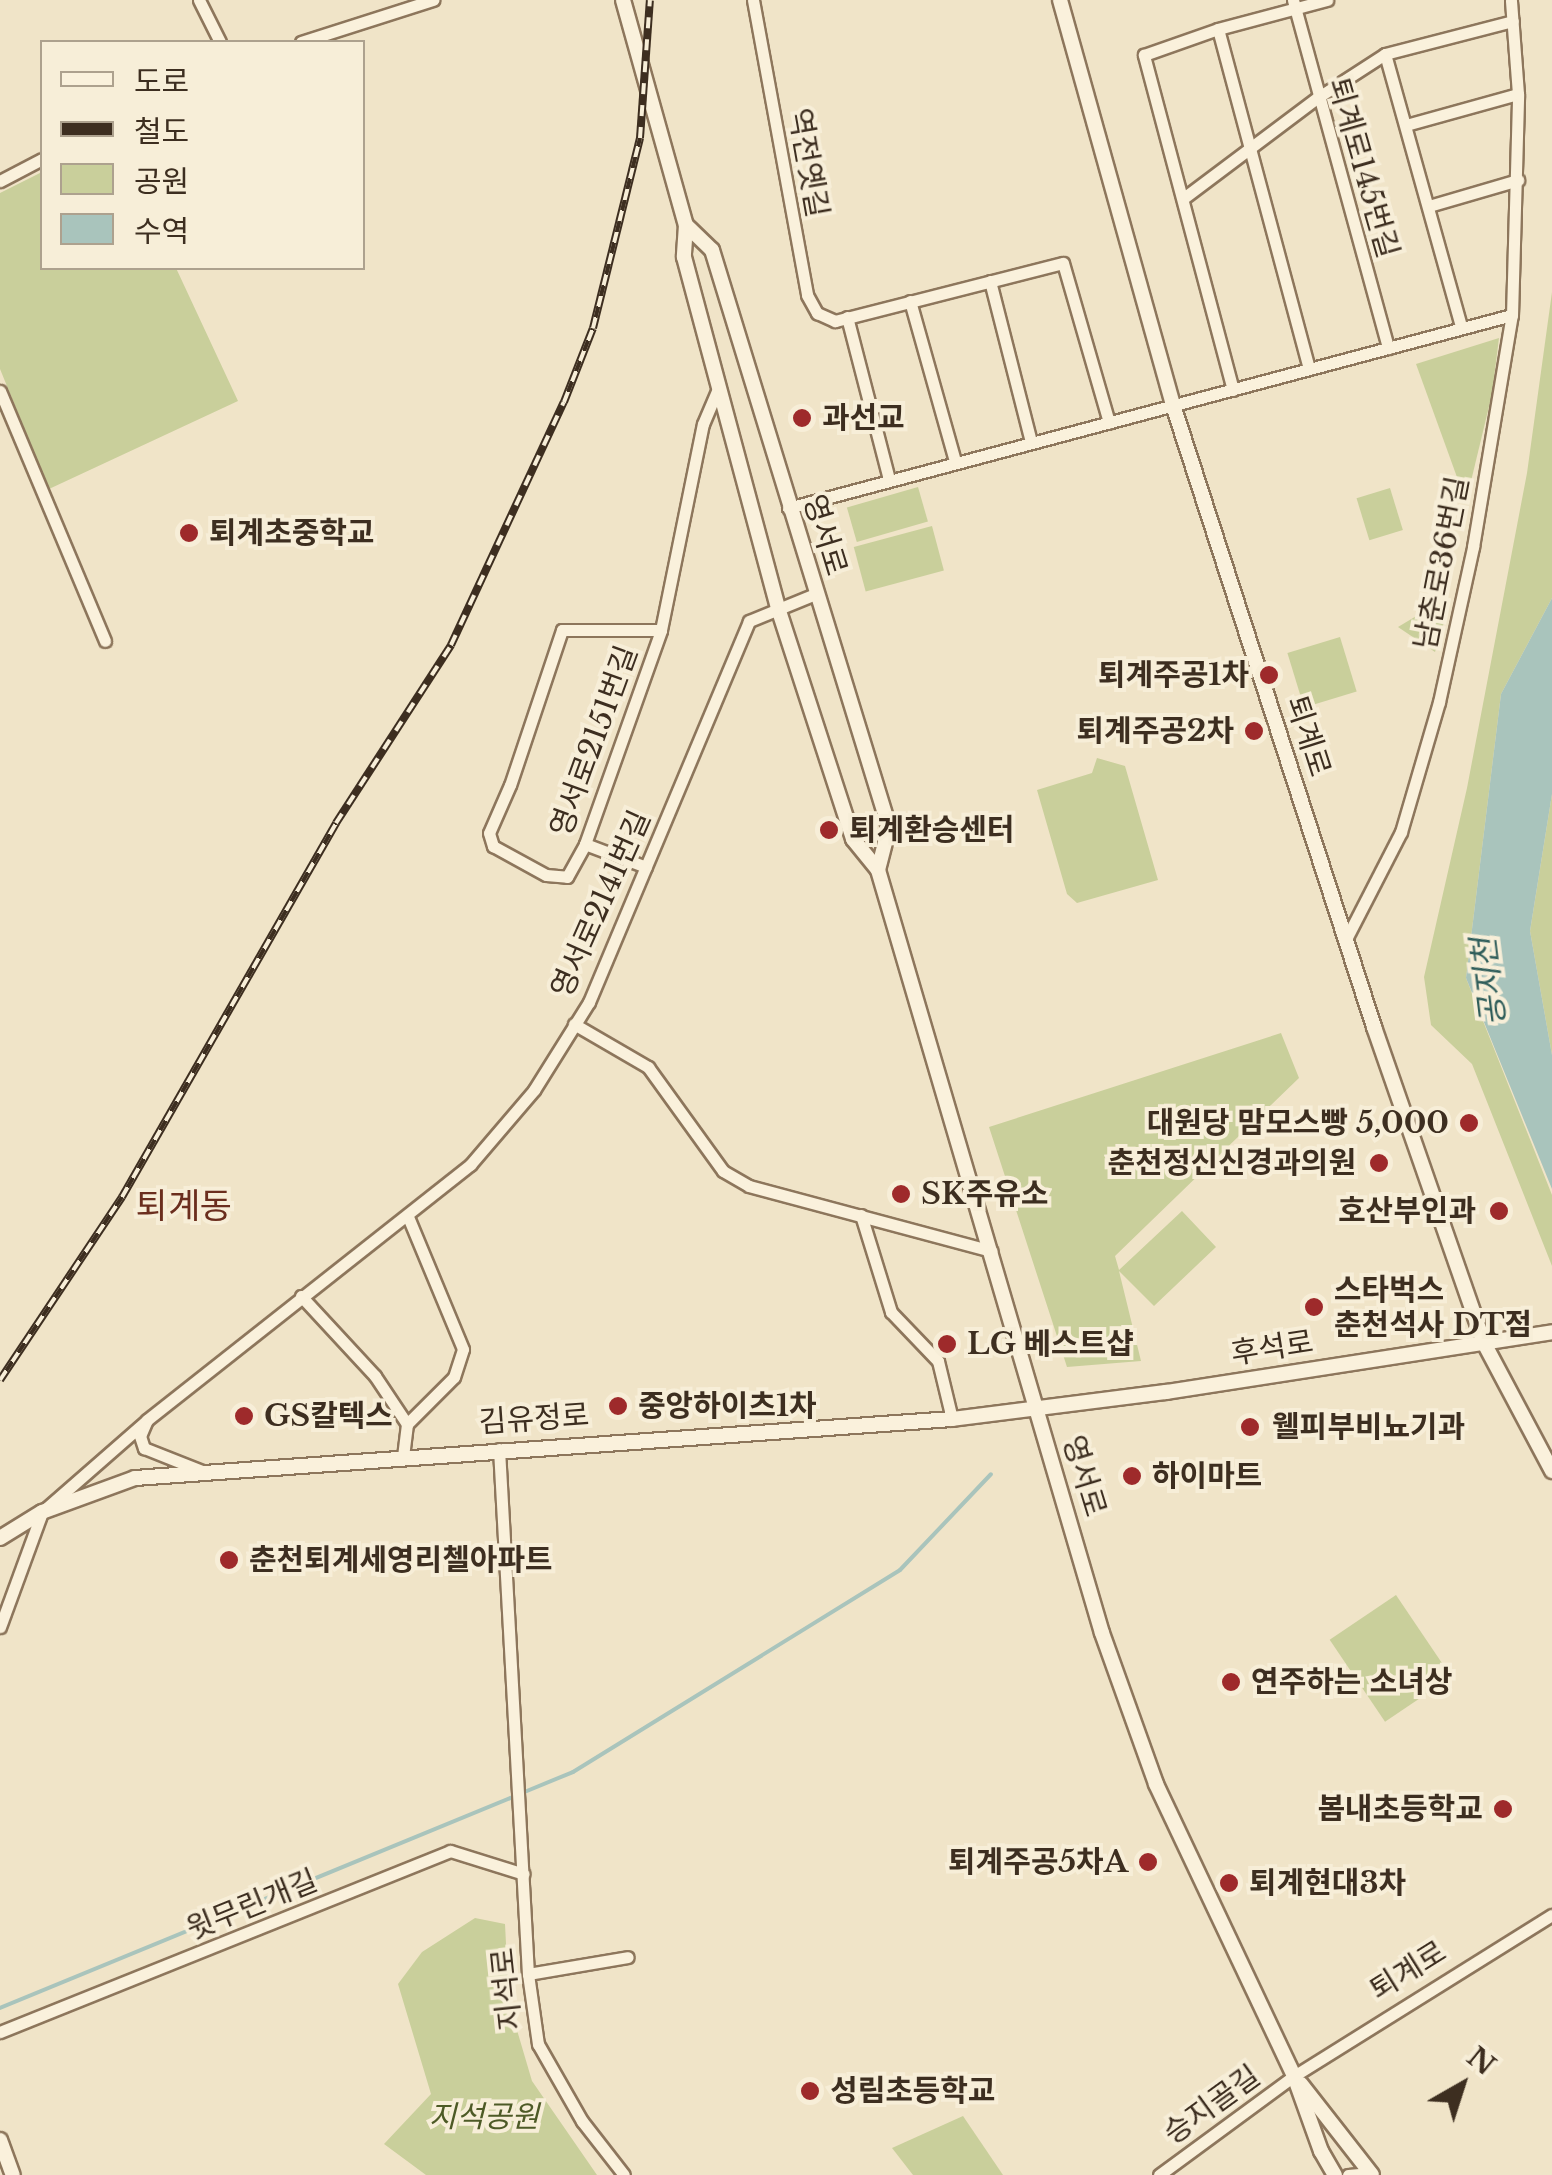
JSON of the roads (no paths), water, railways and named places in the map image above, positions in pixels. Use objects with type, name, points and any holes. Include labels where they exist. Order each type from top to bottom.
[{"type":"street","points":[[199,0],[219,40]]},
{"type":"street","points":[[307,40],[433,0]]},
{"type":"street","name":"영서로","points":[[624,0],[686,225],[684,257],[778,608],[853,839],[878,870],[1102,1633],[1156,1784],[1294,2076],[1320,2150],[1336,2175]]},
{"type":"street","name":"역전옛길","points":[[753,0],[807,295],[818,313],[841,319]]},
{"type":"street","points":[[1233,390],[1185,197],[1144,55],[1294,5],[1328,0]]},
{"type":"street","name":"남춘로36번길","points":[[1346,939],[1401,832],[1439,702],[1474,547],[1512,315],[1518,94],[1511,0]]},
{"type":"street","name":"퇴계로","points":[[1066,2],[1174,405],[1346,939],[1484,1343],[1552,1471]]},
{"type":"street","name":"퇴계로145번길","points":[[1294,5],[1388,348]]},
{"type":"street","points":[[1185,197],[1317,98],[1386,54],[1513,21]]},
{"type":"street","points":[[1218,29],[1309,369]]},
{"type":"street","name":"퇴계로145번길","points":[[1386,54],[1462,327]]},
{"type":"street","points":[[1406,125],[1518,94]]},
{"type":"street","points":[[0,181],[40,159]]},
{"type":"street","points":[[1429,206],[1518,180]]},
{"type":"street","name":"영서로","points":[[686,225],[712,250],[788,508],[890,827],[878,870]]},
{"type":"street","points":[[889,479],[841,319],[910,300],[1063,262],[1109,422]]},
{"type":"street","points":[[990,281],[1031,442]]},
{"type":"street","points":[[910,300],[954,461]]},
{"type":"street","points":[[788,508],[1512,315]]},
{"type":"street","points":[[0,391],[105,641]]},
{"type":"street","name":"영서로2151번길","points":[[661,630],[562,630],[510,784],[489,833],[493,846],[546,875],[566,877],[585,844],[661,630],[703,424],[718,391]]},
{"type":"street","name":"영서로2141번길","points":[[42,1512],[147,1420],[470,1166],[501,1130],[534,1090],[589,1002],[749,621],[815,594]]},
{"type":"street","points":[[585,844],[646,868]]},
{"type":"street","points":[[574,1024],[648,1067],[723,1171],[749,1186],[991,1251]]},
{"type":"street","points":[[861,1215],[890,1312],[938,1361],[952,1418]]},
{"type":"street","points":[[402,1456],[406,1424],[454,1377],[462,1349],[408,1216]]},
{"type":"street","points":[[301,1296],[375,1376],[406,1424]]},
{"type":"street","name":"후석로","points":[[1035,1410],[1552,1332]]},
{"type":"street","name":"김유정로","points":[[0,1538],[42,1512],[135,1478],[1035,1410]]},
{"type":"street","points":[[147,1420],[140,1436],[144,1448],[202,1471]]},
{"type":"street","name":"지석로","points":[[499,1449],[514,1763],[528,1974],[538,2044],[582,2121],[624,2175]]},
{"type":"street","points":[[0,1627],[42,1512]]},
{"type":"street","name":"윗무린개길","points":[[0,2032],[450,1851],[524,1874]]},
{"type":"street","name":"퇴계로","points":[[1294,2076],[1552,1914]]},
{"type":"street","points":[[528,1974],[628,1957]]},
{"type":"street","name":"영서로","points":[[1294,2076],[1371,2174]]},
{"type":"street","name":"승지골길","points":[[1160,2175],[1294,2076]]},
{"type":"street","points":[[0,2140],[13,2175]]},
{"type":"street","points":[[1348,2175],[1371,2174]]},
{"type":"water","name":"공지천","points":[[1552,598],[1552,794],[1530,931],[1552,1055],[1552,1189],[1466,978],[1501,694]]},
{"type":"waterway","points":[[522,1793],[573,1772],[900,1570],[991,1474]]},
{"type":"waterway","points":[[0,2008],[513,1797]]},
{"type":"railway","points":[[0,1380],[122,1197],[336,823],[451,645],[564,402],[593,328],[640,138],[650,0]]},
{"type":"place","name":"과선교","points":[[802,418]]},
{"type":"place","name":"퇴계초중학교","points":[[189,533]]},
{"type":"place","name":"퇴계주공1차","points":[[1269,675]]},
{"type":"place","name":"퇴계주공2차","points":[[1254,731]]},
{"type":"place","name":"퇴계환승센터","points":[[829,830]]},
{"type":"place","name":"대원당 맘모스빵 5,000","points":[[1469,1123]]},
{"type":"place","name":"춘천정신신경과의원","points":[[1379,1163]]},
{"type":"place","name":"SK주유소","points":[[901,1194]]},
{"type":"place","name":"호산부인과","points":[[1499,1211]]},
{"type":"place","name":"스타벅스 춘천석사 DT점","points":[[1314,1307]]},
{"type":"place","name":"LG 베스트샵","points":[[947,1344]]},
{"type":"place","name":"중앙하이츠1차","points":[[618,1406]]},
{"type":"place","name":"GS칼텍스","points":[[244,1416]]},
{"type":"place","name":"웰피부비뇨기과","points":[[1250,1427]]},
{"type":"place","name":"하이마트","points":[[1132,1476]]},
{"type":"place","name":"춘천퇴계세영리첼아파트","points":[[229,1560]]},
{"type":"place","name":"연주하는 소녀상","points":[[1231,1682]]},
{"type":"place","name":"봄내초등학교","points":[[1503,1809]]},
{"type":"place","name":"퇴계주공5차A","points":[[1148,1862]]},
{"type":"place","name":"퇴계현대3차","points":[[1229,1883]]},
{"type":"place","name":"성림초등학교","points":[[810,2091]]},
{"type":"district","name":"퇴계동","points":[[184,1206]]},
{"type":"park label","name":"지석공원","points":[[484,2117]]}]
